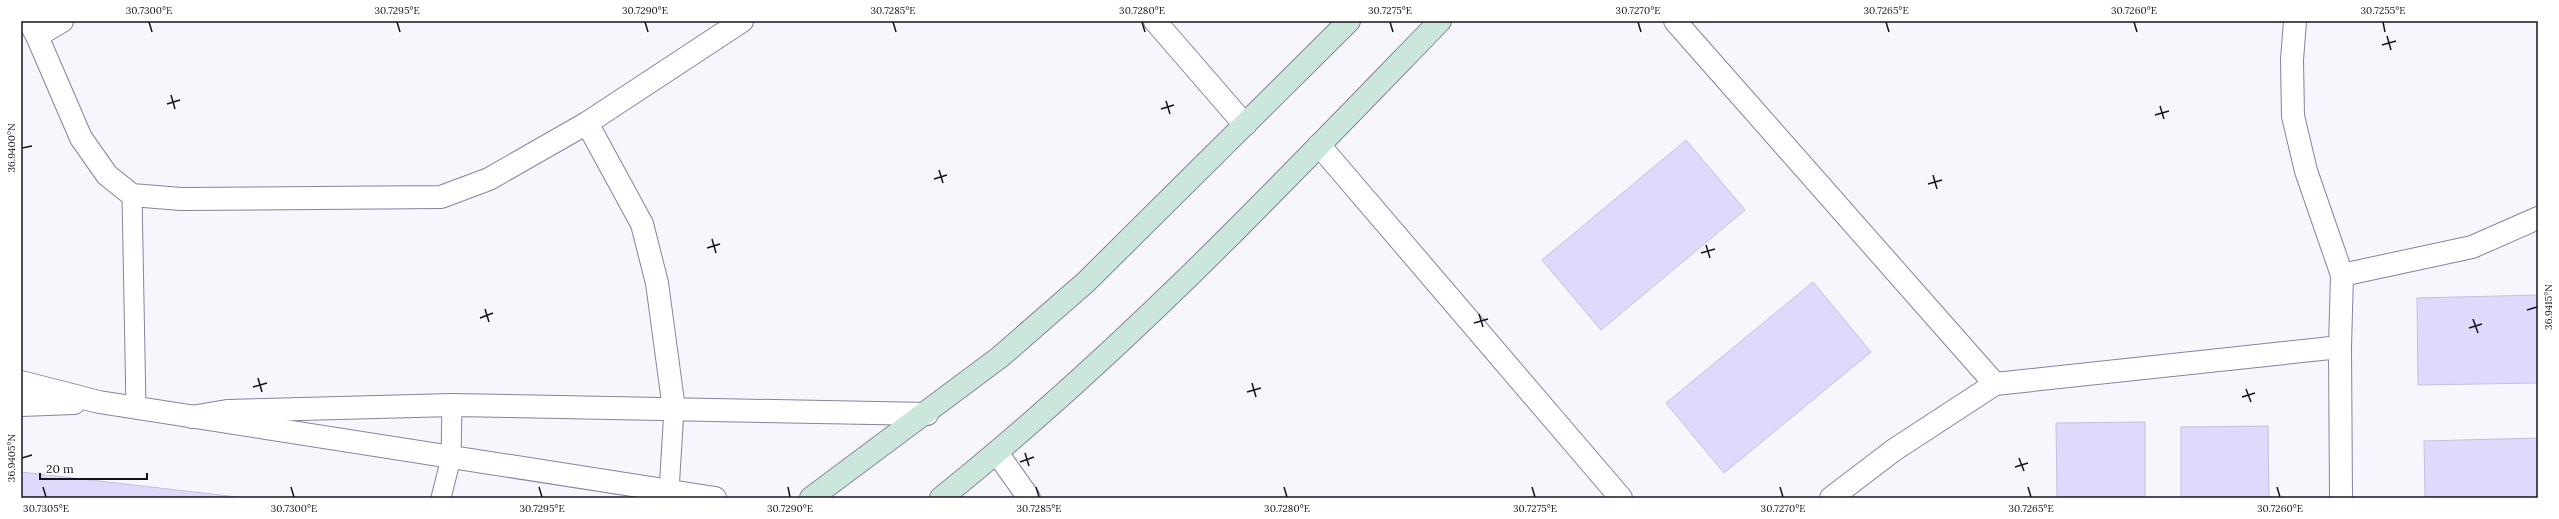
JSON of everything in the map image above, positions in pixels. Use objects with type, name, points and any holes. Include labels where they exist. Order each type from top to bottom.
[{"type":"main road","points":[[811,498],[927,414],[1000,357],[1086,282],[1349,21]]},
{"type":"main road","points":[[941,498],[997,453],[1101,362],[1319,145],[1440,21]]},
{"type":"street","points":[[62,21],[33,29],[81,138],[107,175],[132,195],[181,199],[440,197],[489,179],[587,123],[742,21]]},
{"type":"street","points":[[1155,21],[1245,125]]},
{"type":"street","points":[[1675,21],[1995,384]]},
{"type":"street","points":[[2295,21],[2292,60],[2293,116],[2306,171],[2342,275],[2340,347],[2341,498]]},
{"type":"street","points":[[587,123],[642,224],[657,283],[674,409]]},
{"type":"street","points":[[1319,145],[1621,498]]},
{"type":"street","points":[[2342,275],[2472,247],[2538,218]]},
{"type":"street","points":[[1831,498],[1894,450],[1995,384],[2340,347]]},
{"type":"street","points":[[21,382],[99,402],[450,458],[715,498]]},
{"type":"street","points":[[21,405],[99,402]]},
{"type":"street","points":[[192,417],[227,411],[452,405],[927,414]]},
{"type":"street","points":[[997,453],[1029,498]]},
{"type":"lane","points":[[132,195],[136,408]]},
{"type":"lane","points":[[441,498],[450,458],[452,405]]},
{"type":"lane","points":[[669,491],[674,409]]},
{"type":"building","points":[[1686,140],[1745,210],[1601,330],[1542,260]]},
{"type":"building","points":[[1813,282],[1871,352],[1724,473],[1666,403]]},
{"type":"building","points":[[2538,295],[2538,383],[2418,385],[2417,298]]},
{"type":"building","points":[[2145,422],[2145,498],[2057,498],[2056,423]]},
{"type":"building","points":[[2268,426],[2269,498],[2181,498],[2181,427]]},
{"type":"building","points":[[2538,438],[2538,498],[2425,498],[2424,441]]},
{"type":"building","points":[[21,472],[246,498],[21,498]]}]
